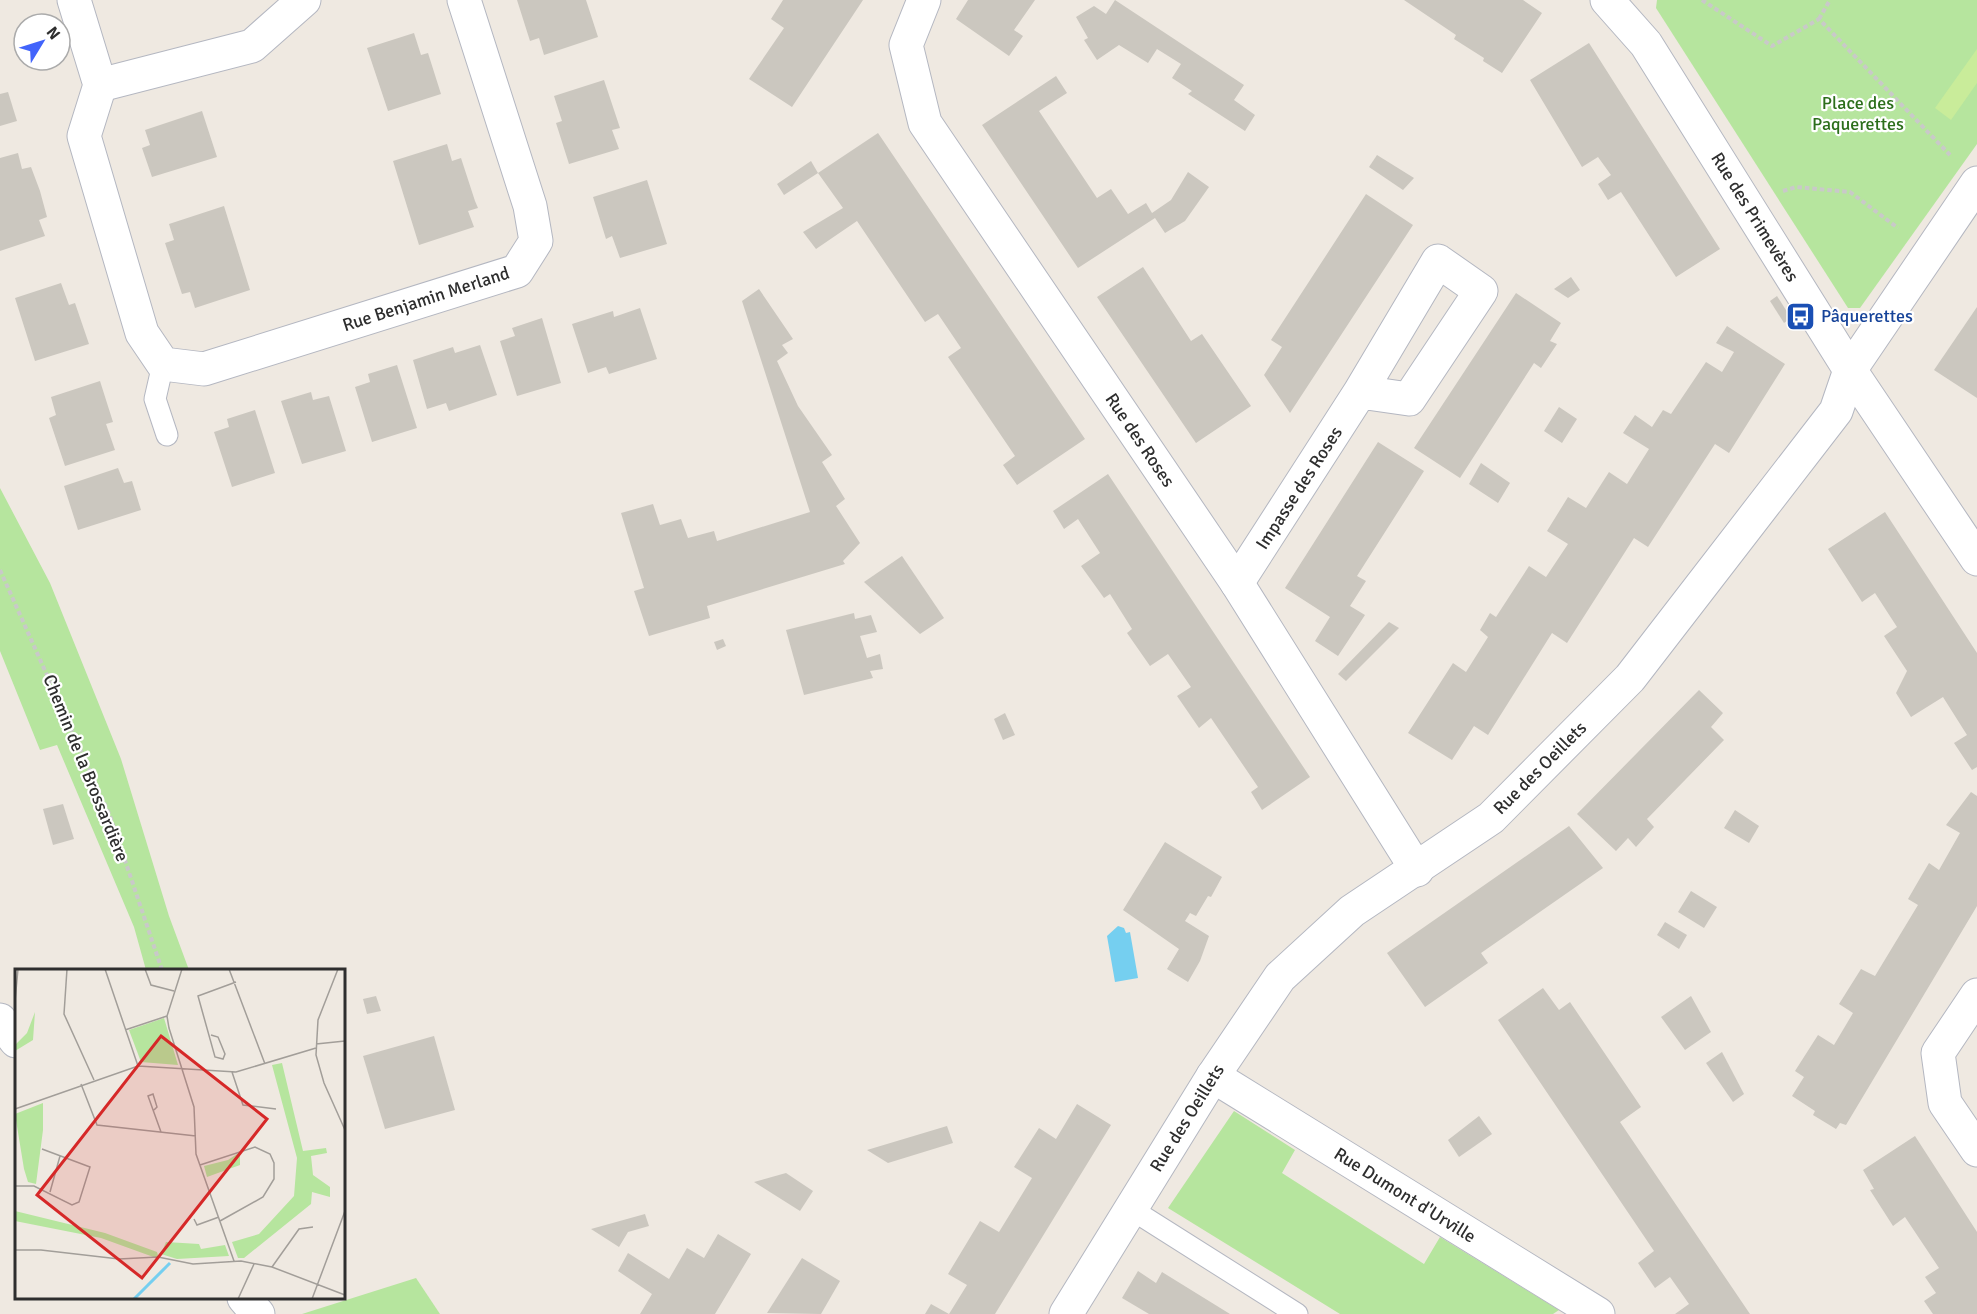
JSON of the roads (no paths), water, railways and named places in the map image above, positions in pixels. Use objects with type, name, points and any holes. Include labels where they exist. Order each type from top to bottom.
[{"type":"street","points":[[74,0],[100,85],[84,136],[142,333],[163,364]]},
{"type":"street","points":[[100,85],[252,46],[304,0]]},
{"type":"street","name":"Rue Benjamin Merland","points":[[163,364],[204,369],[517,271],[536,241],[531,206],[464,0]]},
{"type":"street","name":"Rue des Roses","points":[[924,0],[906,45],[926,123],[1237,584],[1417,870]]},
{"type":"street","name":"Rue des Primevères","points":[[1612,1],[1646,44],[1850,370],[1977,559]]},
{"type":"street","name":"Rue des Oeillets","points":[[1066,1314],[1213,1076],[1280,977],[1352,911],[1417,870],[1491,818],[1630,678],[1836,411],[1850,370],[1977,183]]},
{"type":"street","name":"Impasse des Roses","points":[[1237,584],[1360,392]]},
{"type":"street","points":[[1977,995],[1938,1053],[1944,1103],[1977,1150]]},
{"type":"street","points":[[0,1020],[15,1040]]},
{"type":"street","name":"Rue Dumont d'Urville","points":[[1213,1076],[1598,1314]]},
{"type":"street","points":[[245,1299],[258,1314]]},
{"type":"lane","points":[[163,364],[155,399],[167,435]]},
{"type":"lane","points":[[1131,1209],[1296,1314]]},
{"type":"water","points":[[1118,926],[1124,928],[1126,933],[1130,932],[1138,978],[1115,982],[1107,936]]},
{"type":"place","name":"Pâquerettes","points":[[1800,316]]},
{"type":"park label","name":"Place des Paquerettes","points":[[1858,113]]}]
